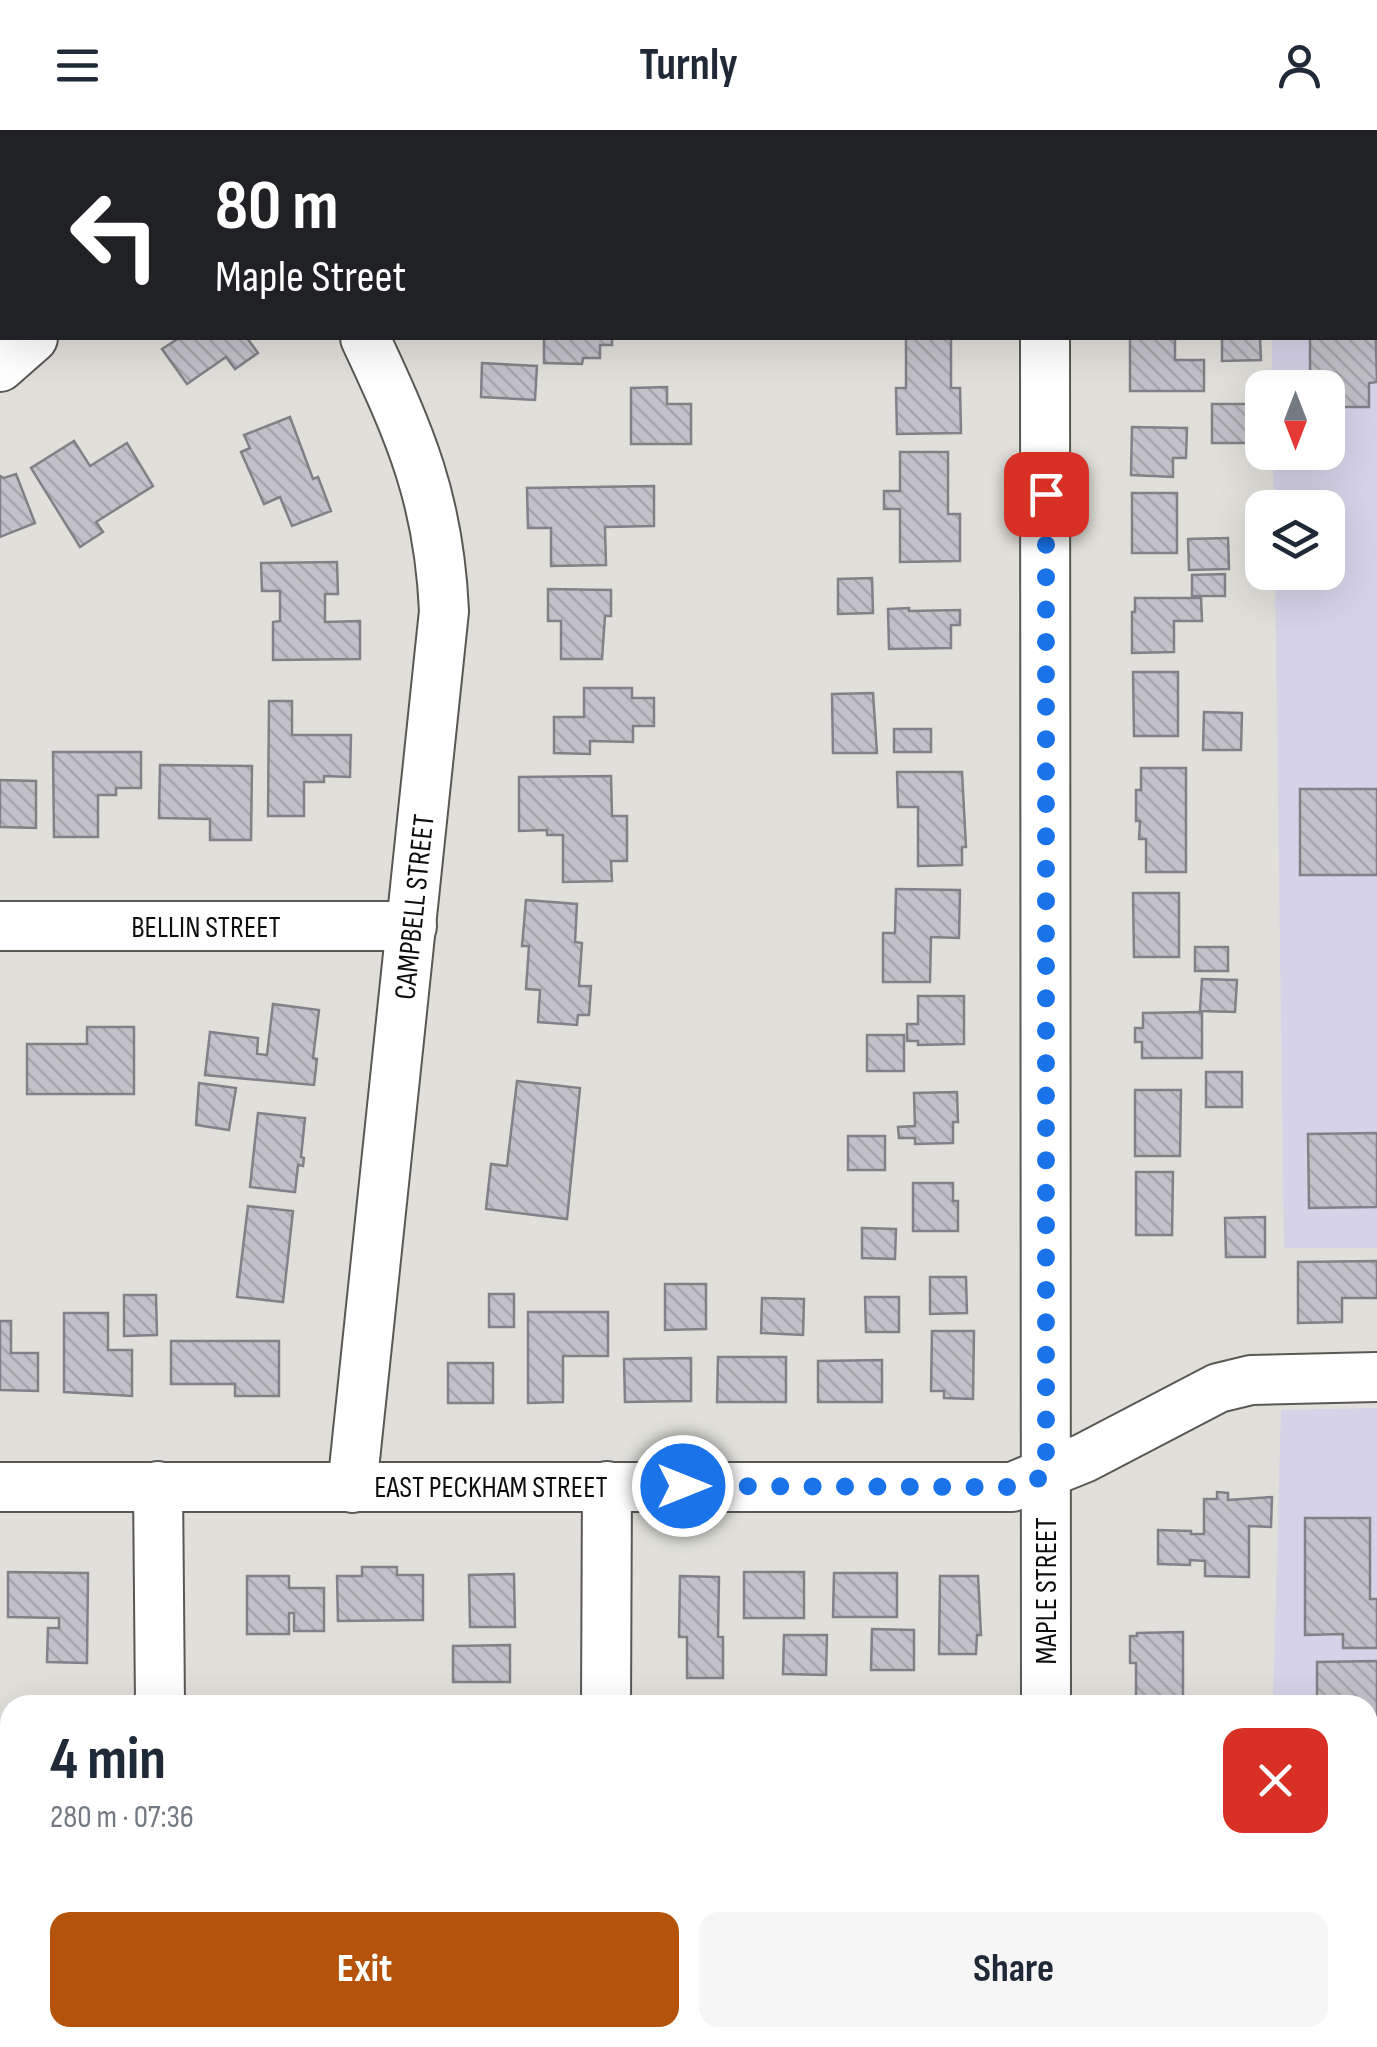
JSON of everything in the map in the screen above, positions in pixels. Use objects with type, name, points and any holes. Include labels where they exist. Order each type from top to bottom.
[{"type":"street","points":[[0,367],[31,340]]},
{"type":"street","name":"CAMPBELL STREET","points":[[352,1488],[441,658],[442,564],[423,472],[365,340]]},
{"type":"street","name":"MAPLE STREET","points":[[1045,340],[1046,1695]]},
{"type":"street","name":"BELLIN STREET","points":[[0,926],[412,926]]},
{"type":"street","name":"EAST PECKHAM STREET","points":[[0,1487],[1012,1487],[1046,1476],[1218,1388],[1250,1380],[1377,1377]]},
{"type":"street","points":[[158,1486],[160,1695]]},
{"type":"street","points":[[606,1695],[607,1486]]},
{"type":"shaded area","points":[[1272,340],[1377,340],[1377,1248],[1284,1248],[1275,590],[1345,590],[1345,490],[1274,490],[1273,470],[1345,470],[1345,370],[1272,370]]},
{"type":"shaded area","points":[[1377,1408],[1377,1695],[1273,1695],[1281,1410]]},
{"type":"building","points":[[176,340],[248,340],[258,353],[235,369],[226,357],[187,384],[162,349]]},
{"type":"building","points":[[544,340],[612,340],[612,345],[600,345],[600,358],[583,358],[582,364],[544,363]]},
{"type":"building","points":[[906,340],[951,340],[951,388],[960,388],[961,433],[897,434],[896,388],[906,388]]},
{"type":"building","points":[[1130,340],[1175,340],[1175,360],[1204,360],[1204,391],[1130,391]]},
{"type":"building","points":[[1222,340],[1260,340],[1261,360],[1222,361]]},
{"type":"building","points":[[1310,340],[1376,340],[1377,382],[1369,383],[1369,407],[1345,407],[1345,370],[1310,370]]},
{"type":"building","points":[[482,363],[537,366],[535,400],[481,397]]},
{"type":"building","points":[[667,387],[667,404],[691,404],[691,444],[631,444],[631,388]]},
{"type":"building","points":[[1212,404],[1245,404],[1245,443],[1212,443]]},
{"type":"building","points":[[290,417],[313,479],[318,477],[331,511],[292,526],[280,497],[264,504],[241,452],[250,448],[244,435]]},
{"type":"building","points":[[1132,427],[1187,428],[1186,458],[1173,458],[1173,477],[1131,475]]},
{"type":"building","points":[[74,441],[90,466],[127,443],[153,486],[96,522],[103,532],[80,547],[31,468]]},
{"type":"building","points":[[900,452],[948,452],[948,514],[960,514],[960,561],[900,562],[900,509],[884,509],[884,491],[900,491]]},
{"type":"building","points":[[16,474],[35,523],[0,537],[0,476]]},
{"type":"building","points":[[654,486],[654,526],[605,527],[606,565],[551,566],[551,528],[528,528],[527,488]]},
{"type":"building","points":[[1132,493],[1177,493],[1177,553],[1132,553]]},
{"type":"building","points":[[1228,538],[1229,569],[1189,570],[1188,539]]},
{"type":"building","points":[[337,562],[338,594],[325,594],[325,622],[360,621],[360,659],[273,660],[273,622],[280,621],[280,591],[262,591],[261,563]]},
{"type":"building","points":[[1225,574],[1225,596],[1192,596],[1192,575]]},
{"type":"building","points":[[872,578],[873,613],[838,614],[838,579]]},
{"type":"building","points":[[548,589],[611,590],[611,616],[605,616],[602,659],[561,659],[561,621],[548,621]]},
{"type":"building","points":[[1135,598],[1201,598],[1202,621],[1174,621],[1174,652],[1132,653]]},
{"type":"building","points":[[888,609],[960,610],[960,625],[951,625],[951,648],[889,649]]},
{"type":"building","points":[[1133,672],[1178,672],[1178,736],[1134,736]]},
{"type":"building","points":[[584,688],[632,688],[632,698],[654,698],[654,726],[633,726],[633,742],[590,741],[590,754],[554,753],[554,717],[584,717]]},
{"type":"building","points":[[873,693],[877,753],[833,753],[832,694]]},
{"type":"building","points":[[269,701],[292,701],[292,735],[351,735],[350,777],[324,776],[324,782],[304,782],[304,816],[268,816]]},
{"type":"building","points":[[1204,712],[1242,713],[1241,750],[1203,750]]},
{"type":"building","points":[[894,729],[931,729],[931,752],[894,752]]},
{"type":"building","points":[[53,752],[141,752],[141,788],[116,788],[116,795],[98,795],[98,837],[54,837]]},
{"type":"building","points":[[160,765],[252,766],[251,840],[210,840],[210,819],[159,818]]},
{"type":"building","points":[[1141,768],[1186,768],[1186,872],[1146,872],[1146,839],[1139,839],[1140,821],[1136,821]]},
{"type":"building","points":[[897,772],[962,772],[966,847],[962,847],[962,865],[918,866],[918,807],[898,807]]},
{"type":"building","points":[[611,776],[612,816],[627,816],[627,861],[611,861],[612,881],[563,882],[563,835],[547,835],[547,830],[519,831],[519,777]]},
{"type":"building","points":[[0,780],[36,781],[36,828],[0,827]]},
{"type":"building","points":[[1300,789],[1377,789],[1377,875],[1300,875]]},
{"type":"building","points":[[896,889],[960,890],[959,938],[931,937],[930,982],[883,982],[883,933],[895,933]]},
{"type":"building","points":[[1133,893],[1179,893],[1179,957],[1134,957]]},
{"type":"building","points":[[526,900],[577,904],[575,942],[582,943],[579,986],[591,986],[589,1015],[578,1015],[577,1025],[538,1022],[540,990],[526,989],[529,946],[522,946]]},
{"type":"building","points":[[1195,947],[1228,947],[1228,971],[1195,971]]},
{"type":"building","points":[[1202,979],[1237,980],[1235,1012],[1200,1011]]},
{"type":"building","points":[[918,996],[964,996],[964,1044],[918,1045],[918,1041],[907,1041],[907,1024],[918,1024]]},
{"type":"building","points":[[273,1004],[319,1010],[314,1085],[205,1075],[210,1032],[258,1038],[257,1054],[267,1055]]},
{"type":"building","points":[[1202,1012],[1202,1058],[1142,1058],[1142,1042],[1135,1042],[1135,1028],[1143,1028],[1143,1013]]},
{"type":"building","points":[[87,1027],[134,1027],[134,1094],[27,1094],[27,1044],[87,1044]]},
{"type":"building","points":[[867,1035],[904,1035],[904,1071],[867,1071]]},
{"type":"building","points":[[1206,1072],[1242,1072],[1242,1107],[1206,1107]]},
{"type":"building","points":[[517,1081],[580,1088],[567,1219],[486,1209],[491,1164],[507,1166]]},
{"type":"building","points":[[199,1083],[236,1088],[229,1130],[196,1125]]},
{"type":"building","points":[[1135,1090],[1181,1090],[1180,1156],[1135,1156]]},
{"type":"building","points":[[957,1092],[958,1122],[953,1122],[953,1143],[915,1144],[915,1138],[899,1138],[898,1127],[915,1126],[914,1093]]},
{"type":"building","points":[[258,1113],[305,1118],[303,1166],[298,1165],[295,1192],[250,1187]]},
{"type":"building","points":[[1377,1133],[1377,1207],[1309,1208],[1308,1134]]},
{"type":"building","points":[[848,1136],[885,1136],[885,1170],[848,1170]]},
{"type":"building","points":[[1136,1172],[1173,1172],[1172,1235],[1136,1235]]},
{"type":"building","points":[[913,1183],[953,1183],[953,1201],[958,1201],[958,1231],[913,1231]]},
{"type":"building","points":[[248,1206],[293,1211],[283,1302],[237,1297]]},
{"type":"building","points":[[1265,1217],[1265,1257],[1226,1257],[1225,1218]]},
{"type":"building","points":[[862,1228],[896,1229],[895,1259],[862,1258]]},
{"type":"building","points":[[1377,1261],[1377,1298],[1342,1298],[1342,1322],[1298,1323],[1298,1262]]},
{"type":"building","points":[[930,1277],[966,1277],[967,1313],[930,1314]]},
{"type":"building","points":[[665,1284],[706,1284],[706,1329],[665,1330]]},
{"type":"building","points":[[489,1294],[514,1294],[514,1327],[489,1327]]},
{"type":"building","points":[[124,1295],[156,1295],[157,1335],[124,1336]]},
{"type":"building","points":[[865,1297],[899,1297],[899,1332],[866,1332]]},
{"type":"building","points":[[762,1298],[804,1299],[803,1335],[761,1333]]},
{"type":"building","points":[[528,1312],[608,1312],[608,1356],[563,1356],[563,1402],[528,1403]]},
{"type":"building","points":[[64,1313],[108,1313],[108,1350],[132,1350],[132,1396],[64,1392]]},
{"type":"building","points":[[0,1321],[11,1321],[11,1353],[38,1353],[38,1391],[0,1390]]},
{"type":"building","points":[[932,1331],[974,1331],[973,1399],[944,1398],[944,1391],[931,1391]]},
{"type":"building","points":[[171,1341],[279,1341],[279,1396],[235,1396],[235,1384],[171,1384]]},
{"type":"building","points":[[718,1357],[786,1357],[786,1402],[717,1402]]},
{"type":"building","points":[[691,1358],[691,1401],[625,1402],[624,1359]]},
{"type":"building","points":[[882,1360],[882,1402],[818,1402],[818,1361]]},
{"type":"building","points":[[448,1363],[493,1363],[493,1403],[448,1403]]},
{"type":"building","points":[[1217,1492],[1228,1493],[1228,1500],[1272,1497],[1271,1527],[1249,1526],[1249,1577],[1205,1576],[1205,1561],[1190,1560],[1190,1565],[1158,1564],[1158,1530],[1204,1534],[1204,1499],[1217,1499]]},
{"type":"building","points":[[1305,1518],[1370,1518],[1370,1599],[1377,1599],[1377,1648],[1343,1648],[1343,1634],[1305,1635]]},
{"type":"building","points":[[362,1567],[397,1567],[397,1575],[423,1575],[423,1620],[338,1621],[337,1576],[362,1576]]},
{"type":"building","points":[[8,1572],[88,1573],[87,1663],[47,1662],[48,1628],[59,1628],[59,1618],[8,1617]]},
{"type":"building","points":[[744,1572],[804,1572],[804,1618],[744,1618]]},
{"type":"building","points":[[834,1573],[897,1573],[897,1617],[833,1617]]},
{"type":"building","points":[[514,1574],[515,1627],[470,1627],[469,1575]]},
{"type":"building","points":[[247,1576],[289,1576],[289,1588],[324,1588],[324,1631],[294,1631],[294,1613],[289,1613],[289,1634],[247,1634]]},
{"type":"building","points":[[680,1576],[719,1577],[718,1637],[723,1637],[723,1678],[687,1678],[687,1637],[679,1637]]},
{"type":"building","points":[[940,1576],[978,1576],[981,1635],[977,1635],[976,1654],[939,1654]]},
{"type":"building","points":[[872,1629],[914,1630],[914,1670],[871,1670]]},
{"type":"building","points":[[1183,1632],[1183,1695],[1136,1695],[1136,1663],[1130,1663],[1130,1636]]},
{"type":"building","points":[[784,1635],[827,1635],[826,1675],[783,1674]]},
{"type":"building","points":[[510,1645],[510,1682],[453,1682],[453,1646]]},
{"type":"building","points":[[1377,1661],[1377,1695],[1317,1695],[1317,1662]]},
{"type":"route","points":[[683,1486],[1012,1487],[1046,1476],[1046,494]]}]
